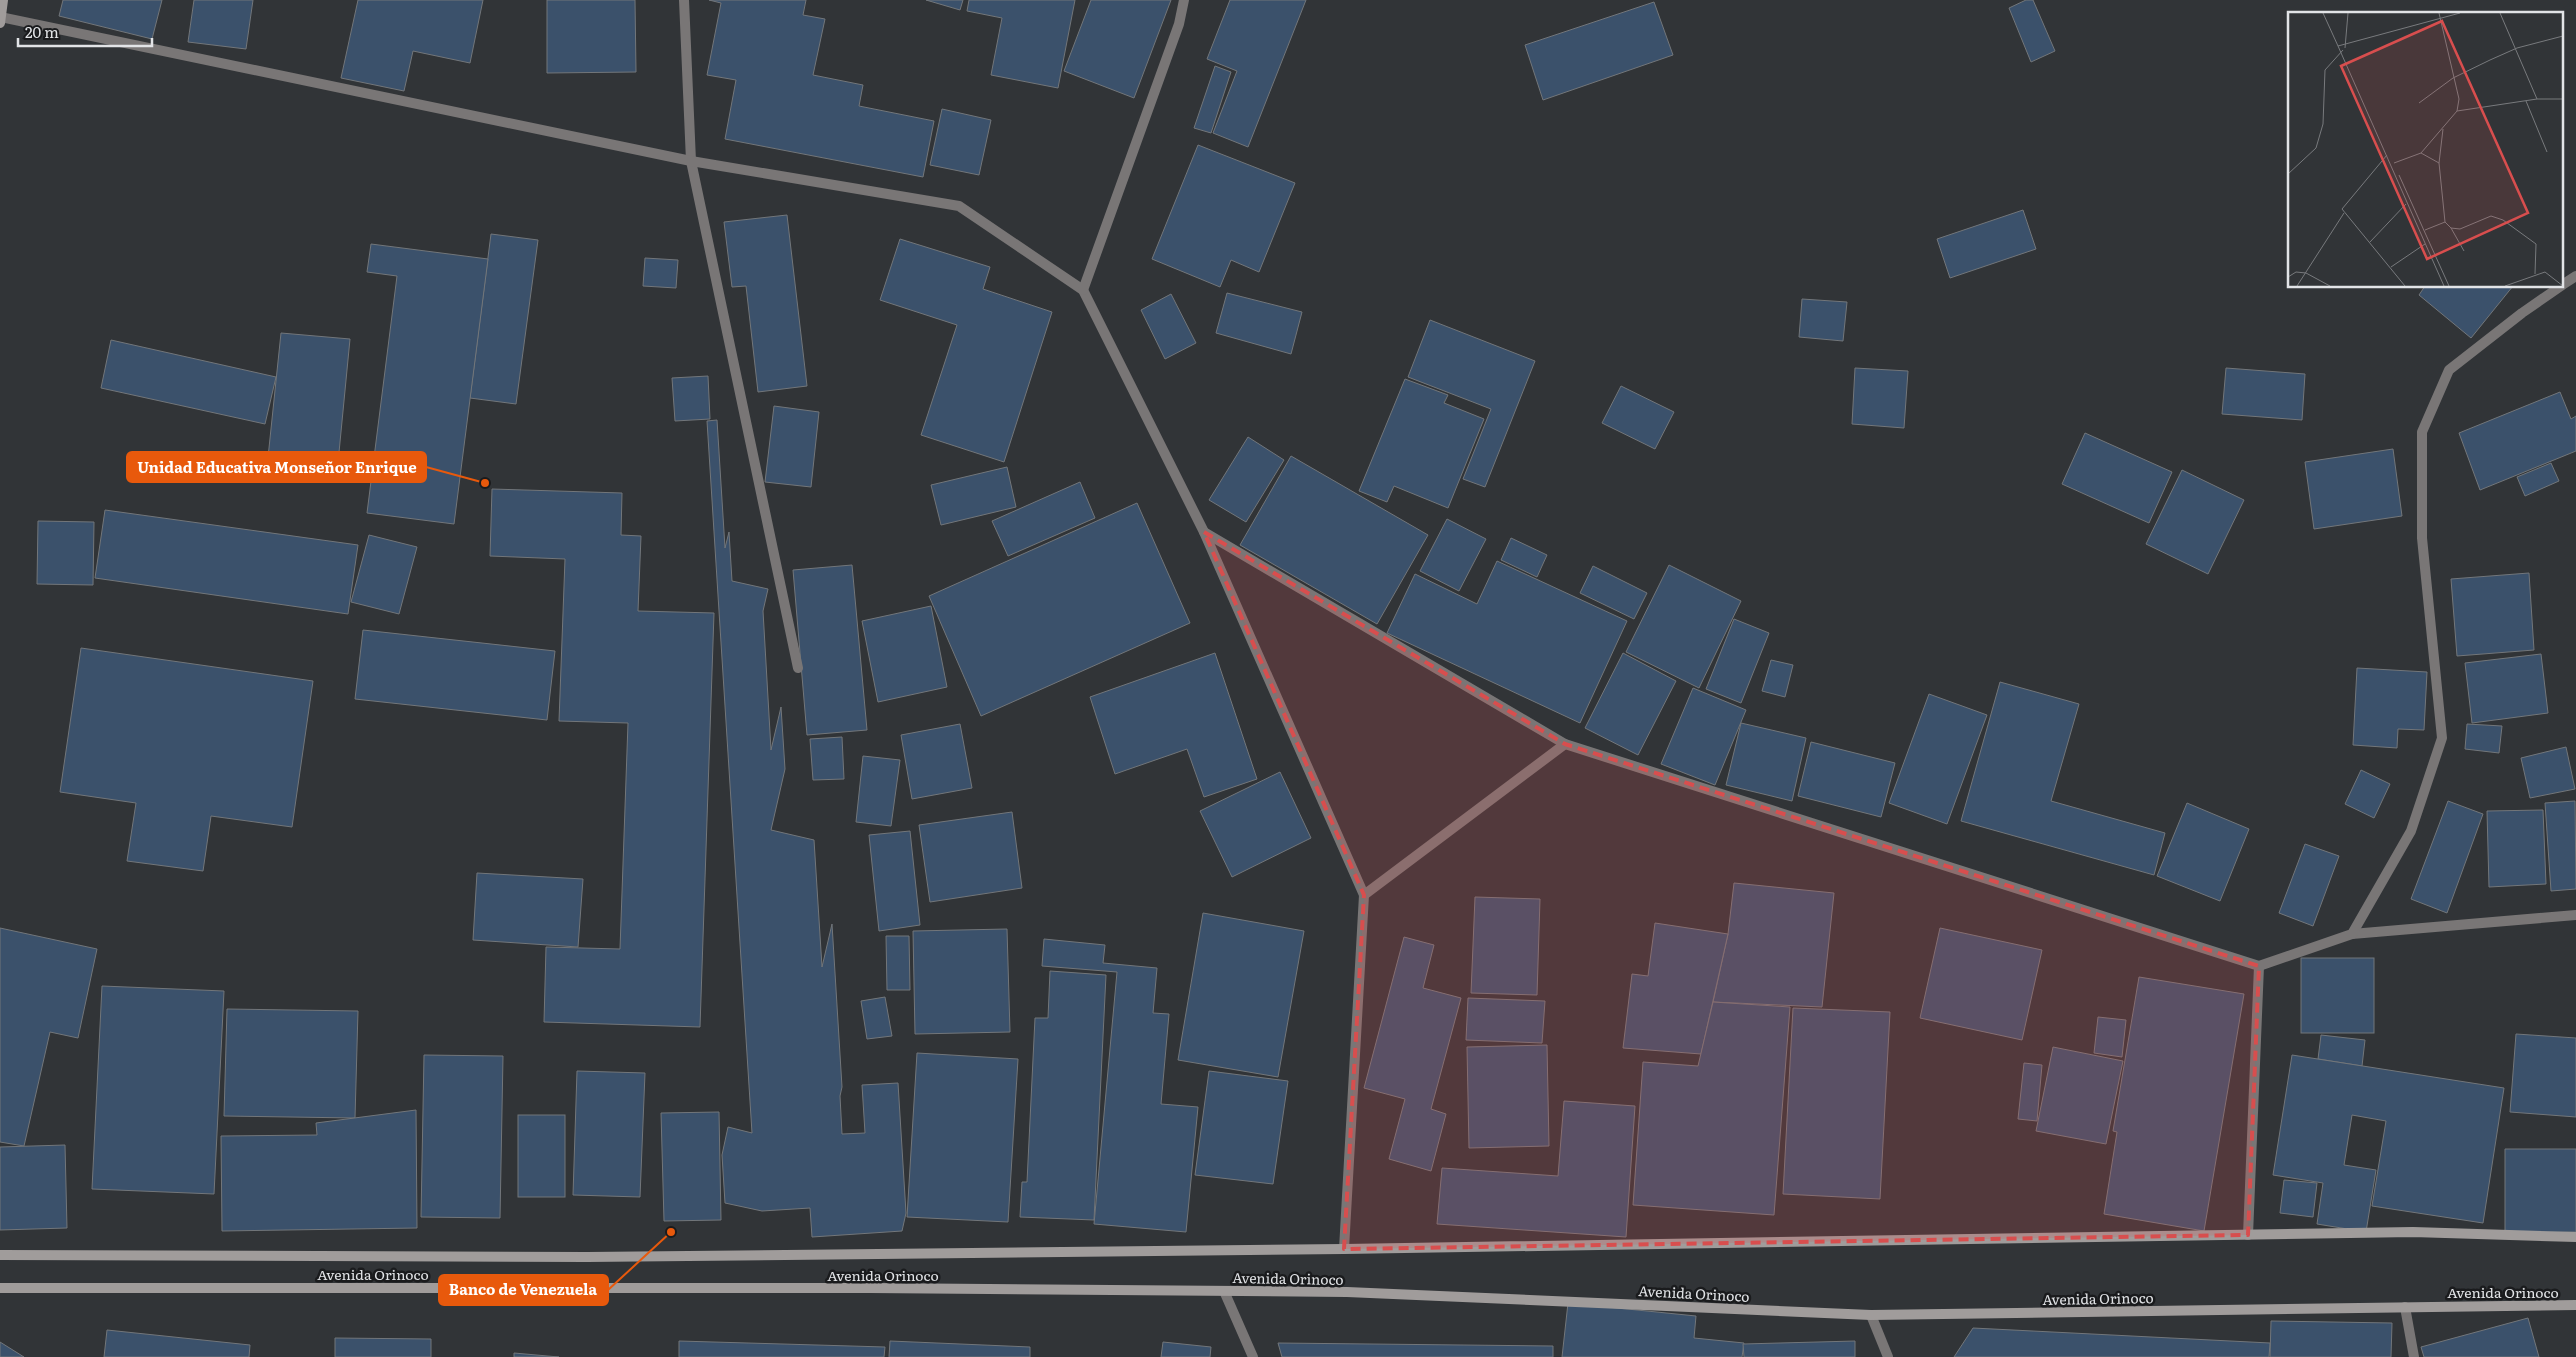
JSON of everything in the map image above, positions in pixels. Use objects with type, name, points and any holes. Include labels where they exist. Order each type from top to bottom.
[{"type":"main road","points":[[0,19],[3,0]]},
{"type":"main road","name":"Avenida Orinoco","points":[[0,1255],[587,1257],[1344,1249],[2413,1232],[2576,1238]]},
{"type":"main road","name":"Avenida Orinoco","points":[[0,1288],[1347,1292],[1871,1315],[2576,1305]]},
{"type":"street","points":[[684,0],[691,161],[798,668]]},
{"type":"street","points":[[1083,290],[1179,24],[1184,0]]},
{"type":"street","points":[[0,19],[691,161],[959,206],[1083,290],[1204,532],[1364,895],[1344,1249]]},
{"type":"street","points":[[2564,285],[2576,276]]},
{"type":"street","points":[[2352,934],[2411,831],[2442,738],[2422,538],[2422,432],[2448,370],[2522,313],[2559,288]]},
{"type":"street","points":[[1204,532],[1566,744],[2258,966],[2352,934],[2576,915]]},
{"type":"street","points":[[1364,895],[1566,744]]},
{"type":"street","points":[[2248,1235],[2258,966]]},
{"type":"street","points":[[1224,1291],[1253,1357]]},
{"type":"street","points":[[2405,1307],[2414,1357]]},
{"type":"street","points":[[1871,1315],[1888,1357]]},
{"type":"highlighted area","points":[[1204,532],[1565,744],[2259,966],[2248,1235],[1344,1249],[1364,895]]},
{"type":"building","points":[[63,0],[162,0],[152,39],[59,16]]},
{"type":"building","points":[[194,0],[253,0],[246,49],[188,42]]},
{"type":"building","points":[[358,0],[483,0],[470,63],[413,51],[404,91],[341,78]]},
{"type":"building","points":[[547,0],[635,0],[636,72],[547,73]]},
{"type":"building","points":[[709,0],[806,0],[803,15],[825,19],[813,75],[863,85],[859,106],[934,121],[923,177],[725,139],[736,80],[707,75],[721,3]]},
{"type":"building","points":[[926,0],[963,0],[960,10]]},
{"type":"building","points":[[969,0],[1075,0],[1058,88],[991,75],[1002,18],[967,11]]},
{"type":"building","points":[[1091,0],[1171,0],[1134,98],[1064,71]]},
{"type":"building","points":[[1230,0],[1306,0],[1248,147],[1213,133],[1237,71],[1207,59]]},
{"type":"building","points":[[2026,0],[2033,0],[2055,51],[2031,62],[2009,8]]},
{"type":"building","points":[[1654,2],[1673,55],[1543,100],[1525,45]]},
{"type":"building","points":[[1215,66],[1231,72],[1211,133],[1194,128]]},
{"type":"building","points":[[942,109],[991,120],[979,175],[930,165]]},
{"type":"building","points":[[1198,145],[1295,183],[1259,272],[1231,260],[1220,287],[1152,259]]},
{"type":"building","points":[[2023,210],[2036,249],[1950,278],[1937,239]]},
{"type":"building","points":[[787,215],[807,386],[758,392],[746,286],[732,287],[724,222]]},
{"type":"building","points":[[491,234],[538,240],[516,404],[470,398]]},
{"type":"building","points":[[900,239],[990,267],[983,289],[1052,312],[1004,462],[921,435],[957,325],[880,300]]},
{"type":"building","points":[[371,244],[488,259],[454,524],[367,513],[397,276],[367,272]]},
{"type":"building","points":[[645,258],[678,260],[676,288],[643,286]]},
{"type":"building","points":[[2424,288],[2511,288],[2471,338],[2419,295]]},
{"type":"building","points":[[1227,293],[1302,312],[1291,354],[1216,333]]},
{"type":"building","points":[[1171,294],[1196,343],[1165,359],[1141,310]]},
{"type":"building","points":[[1802,299],[1847,302],[1843,341],[1799,337]]},
{"type":"building","points":[[1430,320],[1535,361],[1485,487],[1463,479],[1491,409],[1408,377]]},
{"type":"building","points":[[281,333],[350,339],[337,473],[267,467]]},
{"type":"building","points":[[111,340],[276,377],[265,424],[101,388]]},
{"type":"building","points":[[1855,368],[1908,371],[1904,428],[1852,424]]},
{"type":"building","points":[[2226,368],[2305,374],[2302,420],[2222,414]]},
{"type":"building","points":[[708,376],[710,419],[675,421],[672,378]]},
{"type":"building","points":[[1405,379],[1448,395],[1444,403],[1484,419],[1448,508],[1394,486],[1387,502],[1359,491]]},
{"type":"building","points":[[1621,386],[1674,412],[1655,449],[1602,423]]},
{"type":"building","points":[[2560,392],[2571,419],[2576,416],[2576,451],[2480,490],[2459,433]]},
{"type":"building","points":[[774,406],[819,412],[811,487],[765,482]]},
{"type":"building","points":[[717,420],[725,548],[729,532],[732,581],[768,589],[763,611],[771,750],[781,707],[785,769],[771,830],[814,840],[822,967],[832,924],[842,1087],[840,1096],[842,1134],[865,1133],[862,1085],[898,1083],[906,1213],[902,1231],[812,1237],[810,1208],[762,1211],[725,1203],[722,1155],[728,1127],[752,1133],[707,421]]},
{"type":"building","points":[[2085,433],[2172,472],[2149,523],[2062,484]]},
{"type":"building","points":[[1248,437],[1284,460],[1246,522],[1209,500]]},
{"type":"building","points":[[2393,449],[2402,516],[2314,529],[2305,462]]},
{"type":"building","points":[[1291,456],[1428,535],[1377,624],[1240,545]]},
{"type":"building","points":[[2551,463],[2559,481],[2525,496],[2517,477]]},
{"type":"building","points":[[1007,467],[1016,507],[941,525],[931,485]]},
{"type":"building","points":[[2182,470],[2244,500],[2208,574],[2146,544]]},
{"type":"building","points":[[1080,482],[1095,518],[1008,556],[992,521]]},
{"type":"building","points":[[492,489],[622,493],[621,535],[641,536],[638,611],[714,613],[700,1027],[544,1022],[546,947],[620,949],[628,723],[559,721],[565,559],[490,556]]},
{"type":"building","points":[[1137,503],[1190,623],[981,716],[929,596]]},
{"type":"building","points":[[105,510],[358,545],[348,614],[95,578]]},
{"type":"building","points":[[1447,519],[1486,539],[1459,591],[1420,571]]},
{"type":"building","points":[[38,521],[94,522],[93,585],[37,584]]},
{"type":"building","points":[[369,535],[417,547],[399,614],[351,602]]},
{"type":"building","points":[[1511,538],[1547,555],[1537,577],[1501,560]]},
{"type":"building","points":[[1497,561],[1627,621],[1580,723],[1387,633],[1415,574],[1477,604]]},
{"type":"building","points":[[852,565],[867,730],[807,735],[793,570]]},
{"type":"building","points":[[1669,565],[1741,601],[1699,688],[1626,652]]},
{"type":"building","points":[[1593,566],[1647,593],[1634,619],[1580,593]]},
{"type":"building","points":[[2529,573],[2534,650],[2457,656],[2451,579]]},
{"type":"building","points":[[931,606],[947,687],[878,702],[862,621]]},
{"type":"building","points":[[1734,619],[1769,633],[1741,703],[1706,689]]},
{"type":"building","points":[[363,630],[555,651],[547,720],[355,699]]},
{"type":"building","points":[[81,648],[313,681],[292,827],[211,816],[203,871],[127,861],[136,803],[60,792]]},
{"type":"building","points":[[1215,653],[1257,779],[1204,797],[1187,749],[1115,774],[1090,697]]},
{"type":"building","points":[[1623,653],[1676,681],[1638,755],[1585,728]]},
{"type":"building","points":[[2541,654],[2548,713],[2472,723],[2465,663]]},
{"type":"building","points":[[1771,660],[1793,665],[1785,697],[1762,691]]},
{"type":"building","points":[[2357,668],[2427,672],[2424,730],[2398,729],[2397,748],[2353,745]]},
{"type":"building","points":[[2000,682],[2079,704],[2051,801],[2165,833],[2154,875],[1961,821]]},
{"type":"building","points":[[1693,688],[1746,710],[1715,785],[1661,764]]},
{"type":"building","points":[[1929,694],[1987,715],[1947,824],[1889,803]]},
{"type":"building","points":[[1741,723],[1806,738],[1792,801],[1726,785]]},
{"type":"building","points":[[960,724],[972,788],[912,799],[901,735]]},
{"type":"building","points":[[2467,724],[2502,726],[2499,753],[2465,749]]},
{"type":"building","points":[[842,737],[844,779],[813,780],[810,739]]},
{"type":"building","points":[[1811,742],[1895,763],[1881,817],[1798,796]]},
{"type":"building","points":[[2566,747],[2575,789],[2530,798],[2521,758]]},
{"type":"building","points":[[863,756],[900,760],[891,826],[856,822]]},
{"type":"building","points":[[2361,770],[2390,784],[2374,818],[2345,804]]},
{"type":"building","points":[[1280,772],[1311,838],[1232,877],[1200,811]]},
{"type":"building","points":[[2448,801],[2483,814],[2447,913],[2411,899]]},
{"type":"building","points":[[2575,801],[2576,889],[2551,891],[2545,803]]},
{"type":"building","points":[[2187,803],[2249,829],[2220,901],[2157,876]]},
{"type":"building","points":[[2543,810],[2546,884],[2489,887],[2487,811]]},
{"type":"building","points":[[1012,812],[1022,888],[930,902],[919,825]]},
{"type":"building","points":[[910,831],[920,925],[879,931],[869,835]]},
{"type":"building","points":[[2305,844],[2339,856],[2313,926],[2279,913]]},
{"type":"building","points":[[477,873],[583,879],[578,947],[473,940]]},
{"type":"building","points":[[1734,883],[1834,893],[1822,1007],[1713,1002],[1728,934]]},
{"type":"building","points":[[1475,897],[1540,899],[1537,995],[1471,993]]},
{"type":"building","points":[[1203,913],[1304,931],[1278,1077],[1178,1060]]},
{"type":"building","points":[[1655,923],[1728,934],[1701,1054],[1623,1048],[1632,974],[1648,976]]},
{"type":"building","points":[[0,928],[97,949],[78,1038],[50,1032],[24,1146],[0,1142]]},
{"type":"building","points":[[1940,928],[2042,950],[2022,1040],[1920,1018]]},
{"type":"building","points":[[1007,929],[1010,1032],[915,1034],[913,931]]},
{"type":"building","points":[[886,936],[909,936],[910,990],[887,990]]},
{"type":"building","points":[[1404,937],[1434,945],[1423,988],[1461,998],[1431,1109],[1446,1114],[1431,1171],[1389,1159],[1405,1099],[1364,1088]]},
{"type":"building","points":[[1044,939],[1105,945],[1103,963],[1157,968],[1153,1013],[1169,1014],[1161,1104],[1198,1107],[1186,1232],[1094,1224],[1117,972],[1042,966]]},
{"type":"building","points":[[2301,958],[2374,958],[2374,1033],[2301,1033]]},
{"type":"building","points":[[1050,971],[1106,975],[1094,1220],[1020,1217],[1022,1182],[1027,1182],[1035,1018],[1048,1018]]},
{"type":"building","points":[[2139,977],[2244,994],[2204,1231],[2104,1214],[2117,1132],[2113,1131]]},
{"type":"building","points":[[102,986],[224,991],[214,1194],[92,1189]]},
{"type":"building","points":[[885,997],[892,1036],[867,1039],[861,1001]]},
{"type":"building","points":[[1468,998],[1545,1001],[1542,1043],[1466,1040]]},
{"type":"building","points":[[1713,1002],[1790,1007],[1774,1215],[1633,1205],[1643,1062],[1698,1066]]},
{"type":"building","points":[[1793,1008],[1890,1012],[1880,1199],[1783,1194]]},
{"type":"building","points":[[227,1009],[358,1011],[355,1118],[224,1116]]},
{"type":"building","points":[[2098,1017],[2126,1020],[2122,1057],[2094,1053]]},
{"type":"building","points":[[2516,1034],[2576,1038],[2576,1117],[2510,1112]]},
{"type":"building","points":[[2321,1035],[2365,1040],[2362,1066],[2318,1059]]},
{"type":"building","points":[[1547,1045],[1549,1146],[1469,1148],[1467,1047]]},
{"type":"building","points":[[2053,1047],[2123,1061],[2106,1144],[2036,1131]]},
{"type":"building","points":[[917,1053],[1018,1059],[1008,1222],[907,1217]]},
{"type":"building","points":[[424,1055],[503,1056],[500,1218],[421,1217]]},
{"type":"building","points":[[2292,1055],[2504,1088],[2483,1223],[2372,1206],[2386,1121],[2352,1115],[2344,1165],[2376,1170],[2366,1232],[2317,1224],[2323,1183],[2273,1175]]},
{"type":"building","points":[[2024,1063],[2042,1065],[2037,1121],[2018,1119]]},
{"type":"building","points":[[577,1071],[645,1073],[640,1197],[573,1195]]},
{"type":"building","points":[[1209,1071],[1288,1081],[1273,1184],[1195,1175]]},
{"type":"building","points":[[1564,1101],[1635,1106],[1626,1237],[1437,1224],[1442,1168],[1558,1176]]},
{"type":"building","points":[[416,1110],[417,1228],[222,1231],[221,1136],[317,1135],[316,1123]]},
{"type":"building","points":[[719,1112],[721,1220],[664,1221],[661,1113]]},
{"type":"building","points":[[518,1115],[565,1115],[565,1197],[518,1197]]},
{"type":"building","points":[[65,1145],[67,1228],[0,1230],[0,1147]]},
{"type":"building","points":[[2505,1149],[2576,1149],[2576,1232],[2505,1233]]},
{"type":"building","points":[[2284,1180],[2317,1183],[2313,1217],[2280,1213]]},
{"type":"building","points":[[1568,1303],[1696,1316],[1694,1338],[1744,1343],[1742,1357],[1562,1357]]},
{"type":"building","points":[[2528,1318],[2539,1357],[2424,1357],[2421,1347]]},
{"type":"building","points":[[2271,1321],[2392,1323],[2391,1357],[2270,1357]]},
{"type":"building","points":[[1973,1328],[2270,1343],[2269,1357],[1954,1357]]},
{"type":"building","points":[[107,1330],[250,1345],[249,1357],[104,1357]]},
{"type":"building","points":[[335,1338],[431,1339],[431,1357],[335,1357]]},
{"type":"building","points":[[679,1341],[885,1347],[884,1357],[679,1357]]},
{"type":"building","points":[[890,1341],[1030,1347],[1030,1357],[889,1357]]},
{"type":"building","points":[[1855,1341],[1855,1357],[1744,1357],[1743,1344]]},
{"type":"building","points":[[0,1342],[24,1357],[0,1357]]},
{"type":"building","points":[[1163,1342],[1211,1347],[1210,1357],[1161,1357]]},
{"type":"building","points":[[1278,1343],[1553,1346],[1553,1357],[1282,1357]]},
{"type":"building","points":[[514,1353],[559,1357],[514,1357]]},
{"type":"place","name":"Unidad Educativa Monseñor Enrique","points":[[485,483]]},
{"type":"place","name":"Banco de Venezuela","points":[[671,1232]]}]
